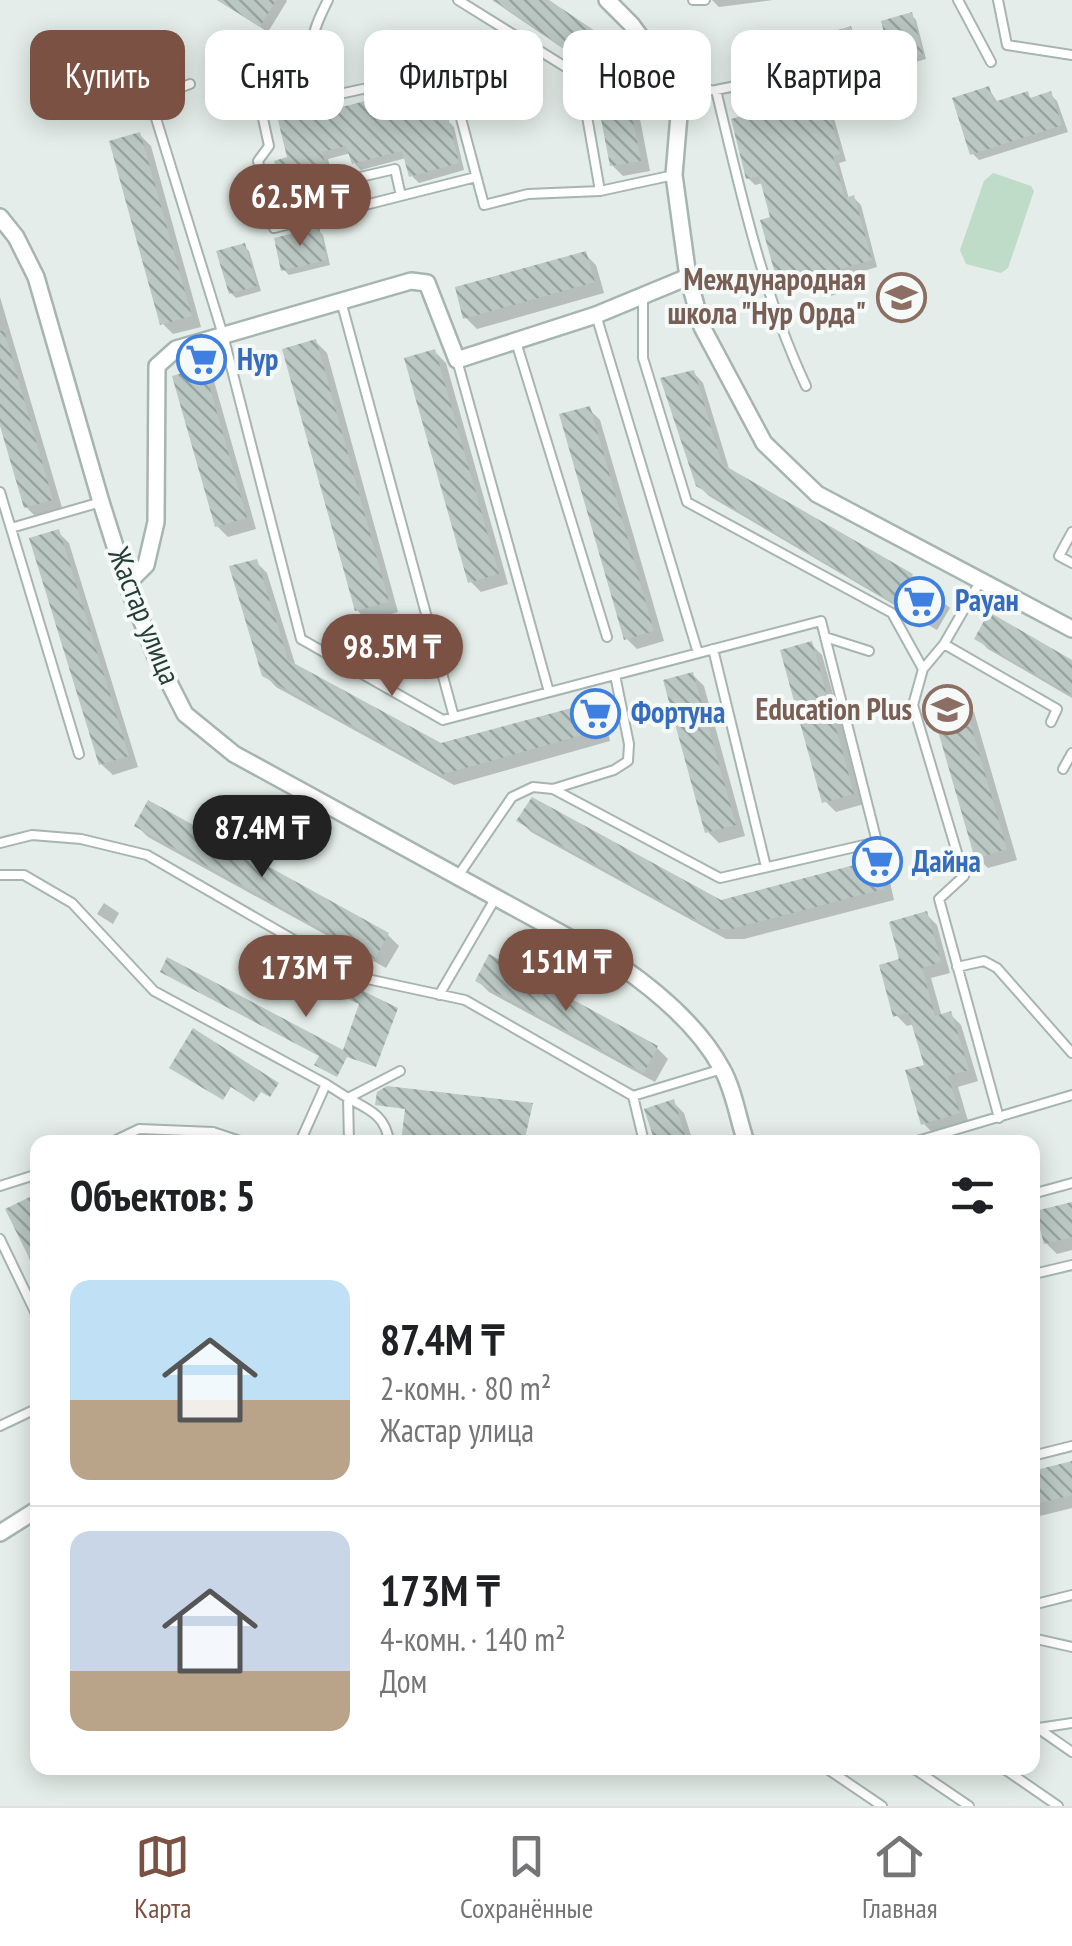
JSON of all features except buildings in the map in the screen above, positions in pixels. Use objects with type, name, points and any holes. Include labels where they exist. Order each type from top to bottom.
[{"type":"street","points":[[608,0],[635,30]]},
{"type":"street","points":[[678,120],[674,175],[688,277],[702,327],[764,444],[817,494],[1072,629]]},
{"type":"street","name":"Жастар улица","points":[[0,217],[16,237],[36,277],[127,584],[156,658],[185,714],[234,754],[619,965],[646,984],[694,1030],[722,1069],[744,1135]]},
{"type":"street","points":[[127,584],[146,565],[156,522],[157,366],[176,348],[411,280],[427,283],[457,360],[596,315],[688,277]]},
{"type":"street","points":[[0,1534],[30,1513]]},
{"type":"lane","points":[[313,30],[328,0]]},
{"type":"lane","points":[[458,0],[580,76],[600,191]]},
{"type":"lane","points":[[693,0],[705,0]]},
{"type":"lane","points":[[958,0],[991,62]]},
{"type":"lane","points":[[998,0],[1007,45],[1072,54]]},
{"type":"lane","points":[[344,93],[372,87],[379,70],[420,60],[433,65],[443,104],[458,108],[484,204],[528,194],[600,191],[674,175]]},
{"type":"lane","points":[[190,84],[150,99],[223,335],[301,639],[444,720],[820,621],[877,842],[720,878],[554,789],[533,787],[512,797],[458,876]]},
{"type":"lane","points":[[711,90],[731,87]]},
{"type":"lane","points":[[716,90],[756,253],[780,332],[806,386]]},
{"type":"lane","points":[[263,120],[270,146],[258,162],[274,228],[476,177]]},
{"type":"lane","points":[[350,209],[343,182],[395,169],[401,196]]},
{"type":"lane","points":[[643,298],[643,358],[686,502],[892,614],[923,670]]},
{"type":"lane","points":[[341,301],[454,717]]},
{"type":"lane","points":[[596,315],[698,653]]},
{"type":"lane","points":[[516,342],[607,636]]},
{"type":"lane","points":[[457,360],[549,692]]},
{"type":"lane","points":[[0,492],[79,754]]},
{"type":"lane","points":[[11,528],[101,502]]},
{"type":"lane","points":[[1072,532],[1059,556],[1072,563]]},
{"type":"lane","points":[[981,580],[944,644],[923,670],[913,705],[964,876],[938,899],[999,1118]]},
{"type":"lane","points":[[825,637],[869,650]]},
{"type":"lane","points":[[944,644],[1058,709],[1051,722]]},
{"type":"lane","points":[[714,649],[766,868]]},
{"type":"lane","points":[[554,789],[614,770],[628,761],[629,744],[615,675]]},
{"type":"lane","points":[[1063,768],[1072,752]]},
{"type":"lane","points":[[0,843],[32,836],[80,840],[147,856],[358,977],[465,1000],[632,1096],[642,1135]]},
{"type":"lane","points":[[0,874],[24,875],[72,903],[154,991],[377,1114],[385,1123],[388,1135]]},
{"type":"lane","points":[[440,994],[496,898]]},
{"type":"lane","points":[[957,967],[984,961],[996,968],[1072,1052]]},
{"type":"lane","points":[[632,1096],[722,1069]]},
{"type":"lane","points":[[348,1098],[400,1071]]},
{"type":"lane","points":[[304,1135],[326,1084]]},
{"type":"lane","points":[[939,1135],[1072,1095]]},
{"type":"lane","points":[[348,1098],[349,1135]]},
{"type":"lane","points":[[126,1135],[139,1128],[221,1135]]},
{"type":"lane","points":[[207,1135],[212,1132]]},
{"type":"lane","points":[[0,1186],[30,1177]]},
{"type":"lane","points":[[1040,1192],[1072,1183]]},
{"type":"lane","points":[[0,1239],[30,1301]]},
{"type":"lane","points":[[1040,1273],[1072,1265]]},
{"type":"lane","points":[[0,1426],[30,1412]]},
{"type":"lane","points":[[1040,1454],[1072,1446]]},
{"type":"lane","points":[[1040,1603],[1072,1595]]},
{"type":"lane","points":[[1040,1640],[1072,1648]]},
{"type":"lane","points":[[1040,1728],[1072,1724]]},
{"type":"lane","points":[[1040,1732],[1072,1752]]},
{"type":"lane","points":[[836,1775],[882,1806]]},
{"type":"lane","points":[[923,1775],[969,1806]]},
{"type":"lane","points":[[1013,1775],[1058,1806]]},
{"type":"green space","points":[[993,173],[1031,186],[1034,191],[1008,268],[1001,273],[966,264],[960,250],[984,181]]},
{"type":"place","name":"Международная школа \"Нур Орда\"","points":[[901,297]]},
{"type":"place","name":"Нур","points":[[202,360]]},
{"type":"place","name":"Рауан","points":[[920,601]]},
{"type":"place","name":"Education Plus","points":[[947,710]]},
{"type":"place","name":"Фортуна","points":[[596,713]]},
{"type":"place","name":"Дайна","points":[[877,862]]}]
